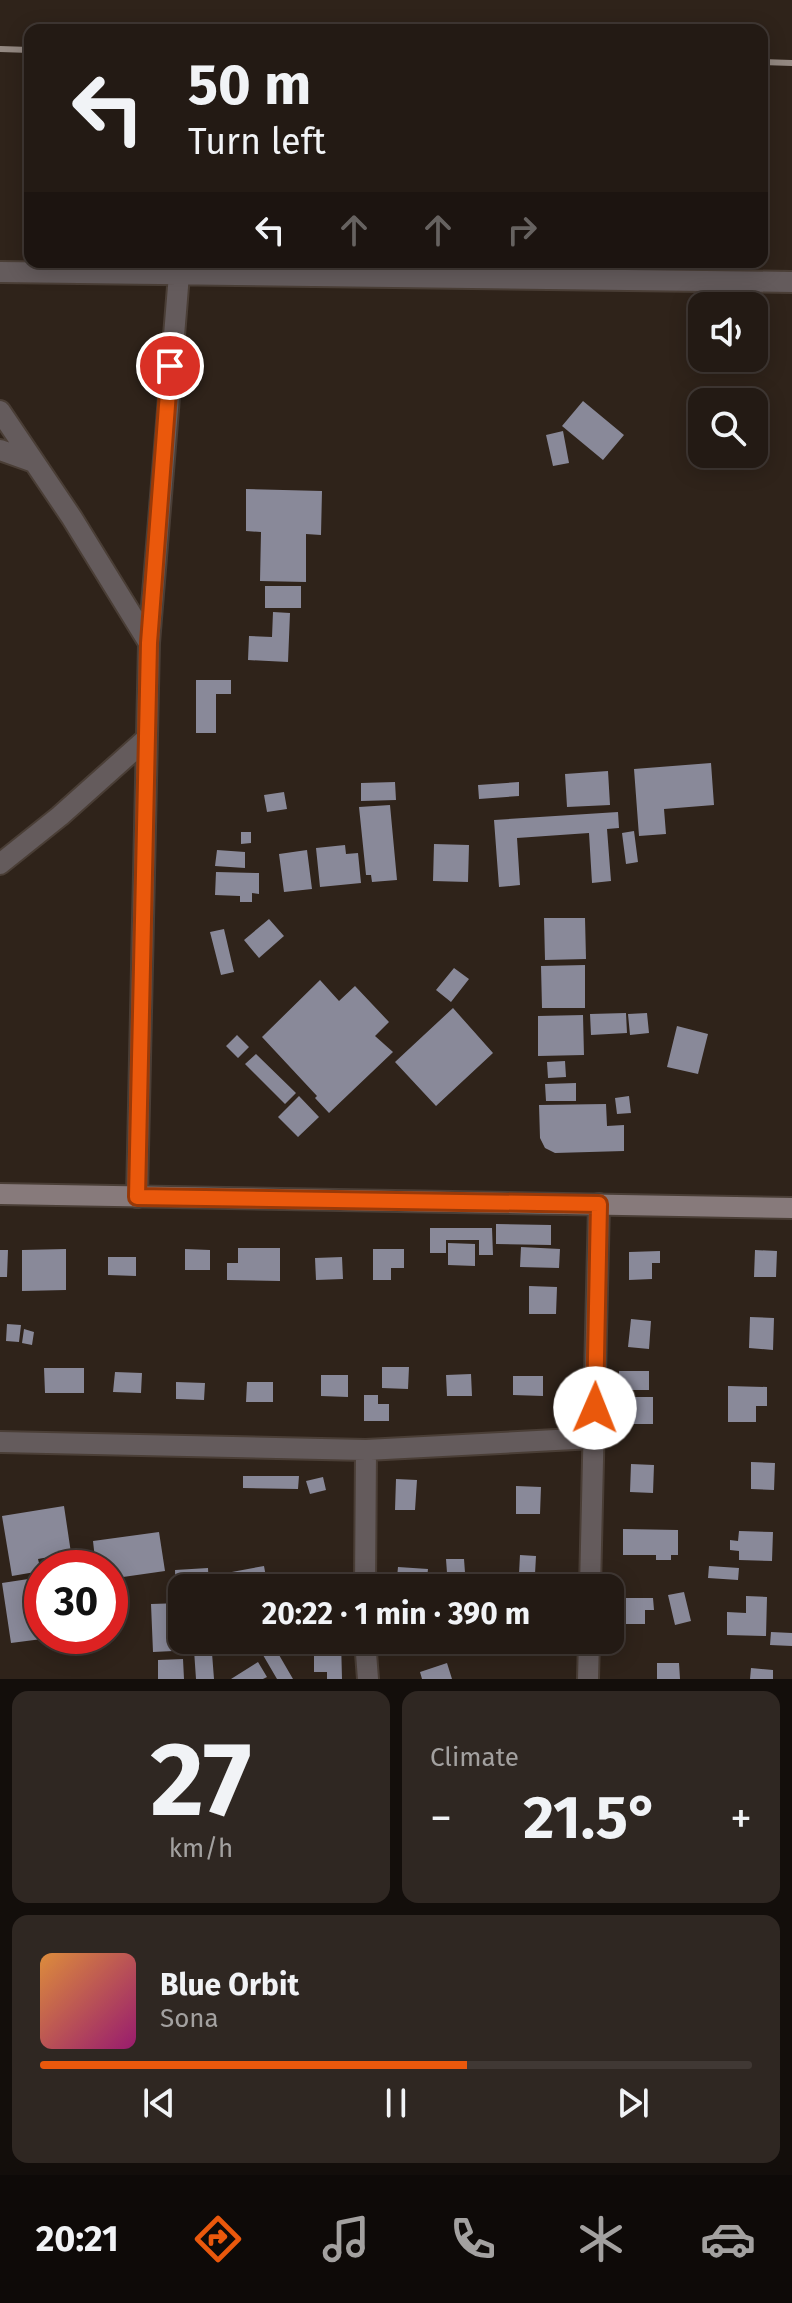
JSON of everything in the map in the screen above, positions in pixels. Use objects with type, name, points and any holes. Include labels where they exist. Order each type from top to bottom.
[{"type":"street","points":[[0,272],[179,268],[792,282]]},
{"type":"street","points":[[137,1197],[149,643],[179,268]]},
{"type":"street","points":[[0,411],[149,643]]},
{"type":"street","points":[[0,450],[34,462]]},
{"type":"street","points":[[0,864],[60,816],[145,740]]},
{"type":"street","points":[[0,1194],[792,1208]]},
{"type":"street","points":[[590,1574],[599,1204]]},
{"type":"street","points":[[0,1442],[366,1450],[594,1438]]},
{"type":"street","points":[[365,1574],[366,1450]]},
{"type":"street","points":[[366,1654],[368,1679]]},
{"type":"street","points":[[588,1679],[589,1654]]},
{"type":"building","points":[[583,401],[624,435],[603,460],[562,426]]},
{"type":"building","points":[[563,431],[569,463],[553,466],[546,435]]},
{"type":"building","points":[[246,489],[322,491],[321,535],[306,534],[306,582],[260,581],[261,532],[246,531]]},
{"type":"building","points":[[265,586],[301,586],[301,608],[265,608]]},
{"type":"building","points":[[273,612],[290,613],[288,662],[248,660],[249,636],[272,637]]},
{"type":"building","points":[[196,680],[231,680],[231,694],[216,694],[216,733],[196,733]]},
{"type":"building","points":[[711,763],[714,805],[664,809],[666,834],[639,836],[634,769]]},
{"type":"building","points":[[608,771],[610,805],[567,807],[565,774]]},
{"type":"building","points":[[395,782],[396,800],[361,801],[361,783]]},
{"type":"building","points":[[519,782],[519,796],[479,799],[478,785]]},
{"type":"building","points":[[284,792],[287,809],[267,812],[264,795]]},
{"type":"building","points":[[390,805],[397,880],[372,882],[371,875],[366,875],[359,807]]},
{"type":"building","points":[[618,812],[619,828],[607,829],[611,881],[592,883],[589,833],[517,838],[520,885],[499,887],[494,820]]},
{"type":"building","points":[[634,831],[638,862],[626,864],[622,833]]},
{"type":"building","points":[[241,832],[251,832],[251,843],[241,844]]},
{"type":"building","points":[[434,844],[469,845],[468,882],[433,881]]},
{"type":"building","points":[[345,845],[346,854],[358,853],[361,883],[320,887],[316,848]]},
{"type":"building","points":[[217,850],[245,852],[245,868],[215,866]]},
{"type":"building","points":[[307,850],[312,889],[284,892],[279,854]]},
{"type":"building","points":[[216,872],[259,873],[259,894],[252,893],[252,902],[240,902],[240,896],[215,895]]},
{"type":"building","points":[[544,918],[585,918],[586,959],[545,960]]},
{"type":"building","points":[[269,919],[284,936],[259,958],[244,940]]},
{"type":"building","points":[[224,929],[234,972],[221,975],[210,932]]},
{"type":"building","points":[[585,965],[585,1008],[542,1008],[541,966]]},
{"type":"building","points":[[454,968],[469,979],[451,1002],[436,990]]},
{"type":"building","points":[[320,980],[339,1001],[355,986],[389,1022],[375,1036],[393,1052],[329,1113],[262,1037]]},
{"type":"building","points":[[453,1008],[493,1053],[436,1106],[395,1062]]},
{"type":"building","points":[[626,1013],[627,1033],[591,1035],[590,1014]]},
{"type":"building","points":[[647,1013],[649,1033],[630,1035],[628,1014]]},
{"type":"building","points":[[583,1015],[584,1055],[538,1056],[538,1016]]},
{"type":"building","points":[[677,1026],[708,1034],[698,1074],[667,1067]]},
{"type":"building","points":[[237,1035],[249,1047],[238,1058],[226,1046]]},
{"type":"building","points":[[256,1054],[296,1093],[285,1104],[245,1064]]},
{"type":"building","points":[[565,1061],[566,1077],[548,1078],[547,1062]]},
{"type":"building","points":[[576,1083],[576,1101],[546,1101],[545,1084]]},
{"type":"building","points":[[299,1096],[319,1117],[298,1137],[278,1117]]},
{"type":"building","points":[[629,1096],[631,1113],[617,1114],[615,1098]]},
{"type":"building","points":[[606,1104],[607,1126],[624,1125],[624,1151],[555,1153],[545,1148],[540,1138],[539,1105]]},
{"type":"building","points":[[496,1224],[551,1225],[551,1245],[496,1244]]},
{"type":"building","points":[[430,1228],[492,1228],[493,1255],[479,1255],[479,1240],[446,1240],[446,1253],[430,1253]]},
{"type":"building","points":[[448,1243],[475,1244],[475,1266],[448,1265]]},
{"type":"building","points":[[521,1247],[560,1249],[559,1268],[520,1267]]},
{"type":"building","points":[[238,1248],[280,1248],[280,1281],[227,1280],[227,1263],[238,1263]]},
{"type":"building","points":[[66,1249],[66,1290],[22,1291],[22,1250]]},
{"type":"building","points":[[185,1249],[210,1250],[210,1270],[185,1270]]},
{"type":"building","points":[[373,1249],[404,1249],[404,1268],[391,1268],[391,1280],[373,1280]]},
{"type":"building","points":[[0,1250],[8,1250],[7,1277],[0,1277]]},
{"type":"building","points":[[755,1250],[777,1251],[776,1277],[754,1277]]},
{"type":"building","points":[[660,1251],[660,1263],[652,1263],[652,1279],[629,1280],[629,1252]]},
{"type":"building","points":[[108,1257],[136,1257],[136,1276],[108,1275]]},
{"type":"building","points":[[342,1257],[343,1279],[316,1280],[315,1258]]},
{"type":"building","points":[[529,1286],[557,1287],[556,1314],[529,1314]]},
{"type":"building","points":[[750,1317],[774,1318],[773,1350],[749,1348]]},
{"type":"building","points":[[631,1319],[651,1321],[649,1349],[628,1347]]},
{"type":"building","points":[[7,1324],[21,1325],[19,1342],[6,1341]]},
{"type":"building","points":[[24,1329],[34,1332],[32,1345],[22,1343]]},
{"type":"building","points":[[382,1367],[409,1367],[408,1389],[382,1388]]},
{"type":"building","points":[[44,1368],[84,1368],[84,1393],[45,1393]]},
{"type":"building","points":[[619,1371],[649,1371],[649,1390],[619,1390]]},
{"type":"building","points":[[115,1372],[142,1373],[141,1393],[113,1392]]},
{"type":"building","points":[[471,1374],[472,1396],[447,1396],[446,1375]]},
{"type":"building","points":[[321,1375],[348,1375],[348,1397],[321,1396]]},
{"type":"building","points":[[513,1376],[543,1376],[543,1396],[513,1395]]},
{"type":"building","points":[[176,1382],[205,1383],[204,1400],[176,1399]]},
{"type":"building","points":[[247,1382],[273,1382],[273,1402],[246,1402]]},
{"type":"building","points":[[728,1386],[767,1387],[767,1406],[756,1406],[756,1422],[728,1422]]},
{"type":"building","points":[[364,1395],[378,1395],[378,1404],[389,1404],[389,1421],[364,1421]]},
{"type":"building","points":[[633,1397],[653,1397],[653,1424],[633,1424]]},
{"type":"building","points":[[751,1462],[775,1463],[774,1490],[751,1489]]},
{"type":"building","points":[[631,1464],[654,1465],[653,1493],[630,1492]]},
{"type":"building","points":[[243,1476],[299,1476],[298,1489],[243,1488]]},
{"type":"building","points":[[323,1477],[326,1490],[310,1494],[306,1481]]},
{"type":"building","points":[[396,1479],[417,1480],[415,1510],[395,1510]]},
{"type":"building","points":[[516,1486],[541,1487],[540,1514],[516,1514]]},
{"type":"building","points":[[64,1506],[71,1550],[24,1550],[24,1574],[12,1576],[2,1516]]},
{"type":"building","points":[[623,1529],[678,1530],[678,1555],[671,1555],[671,1560],[656,1560],[656,1555],[623,1555]]},
{"type":"building","points":[[739,1531],[773,1532],[772,1561],[739,1560],[739,1551],[730,1550],[730,1540],[738,1541]]},
{"type":"building","points":[[159,1532],[165,1571],[128,1576],[128,1550],[94,1550],[93,1541]]},
{"type":"building","points":[[520,1555],[536,1556],[535,1574],[519,1574]]},
{"type":"building","points":[[446,1559],[464,1559],[465,1574],[447,1574]]},
{"type":"building","points":[[264,1566],[265,1574],[221,1574]]},
{"type":"building","points":[[709,1566],[739,1568],[738,1580],[708,1578]]},
{"type":"building","points":[[398,1567],[428,1569],[427,1574],[397,1574]]},
{"type":"building","points":[[208,1568],[208,1574],[175,1574],[175,1570]]},
{"type":"building","points":[[24,1580],[24,1641],[11,1643],[2,1583]]},
{"type":"building","points":[[684,1592],[691,1621],[675,1625],[668,1595]]},
{"type":"building","points":[[746,1596],[767,1597],[766,1636],[727,1635],[727,1612],[746,1613]]},
{"type":"building","points":[[624,1598],[653,1598],[654,1610],[645,1610],[645,1624],[624,1624]]},
{"type":"building","points":[[168,1603],[168,1651],[153,1652],[151,1604]]},
{"type":"building","points":[[771,1632],[792,1633],[792,1646],[770,1645]]},
{"type":"building","points":[[194,1654],[212,1654],[214,1679],[196,1679]]},
{"type":"building","points":[[278,1654],[293,1679],[277,1679],[263,1655]]},
{"type":"building","points":[[314,1654],[341,1654],[342,1679],[327,1679],[327,1672],[314,1672]]},
{"type":"building","points":[[183,1659],[184,1679],[158,1679],[158,1660]]},
{"type":"building","points":[[258,1662],[267,1677],[231,1679]]},
{"type":"building","points":[[447,1663],[452,1679],[422,1679],[420,1672]]},
{"type":"building","points":[[657,1663],[679,1663],[680,1679],[657,1679]]},
{"type":"building","points":[[751,1668],[773,1670],[773,1679],[750,1679]]},
{"type":"railway","points":[[0,49],[24,50]]},
{"type":"railway","points":[[768,62],[792,63]]},
{"type":"route","points":[[170,366],[149,643],[145,740],[137,1197],[599,1204],[595,1408]]}]
